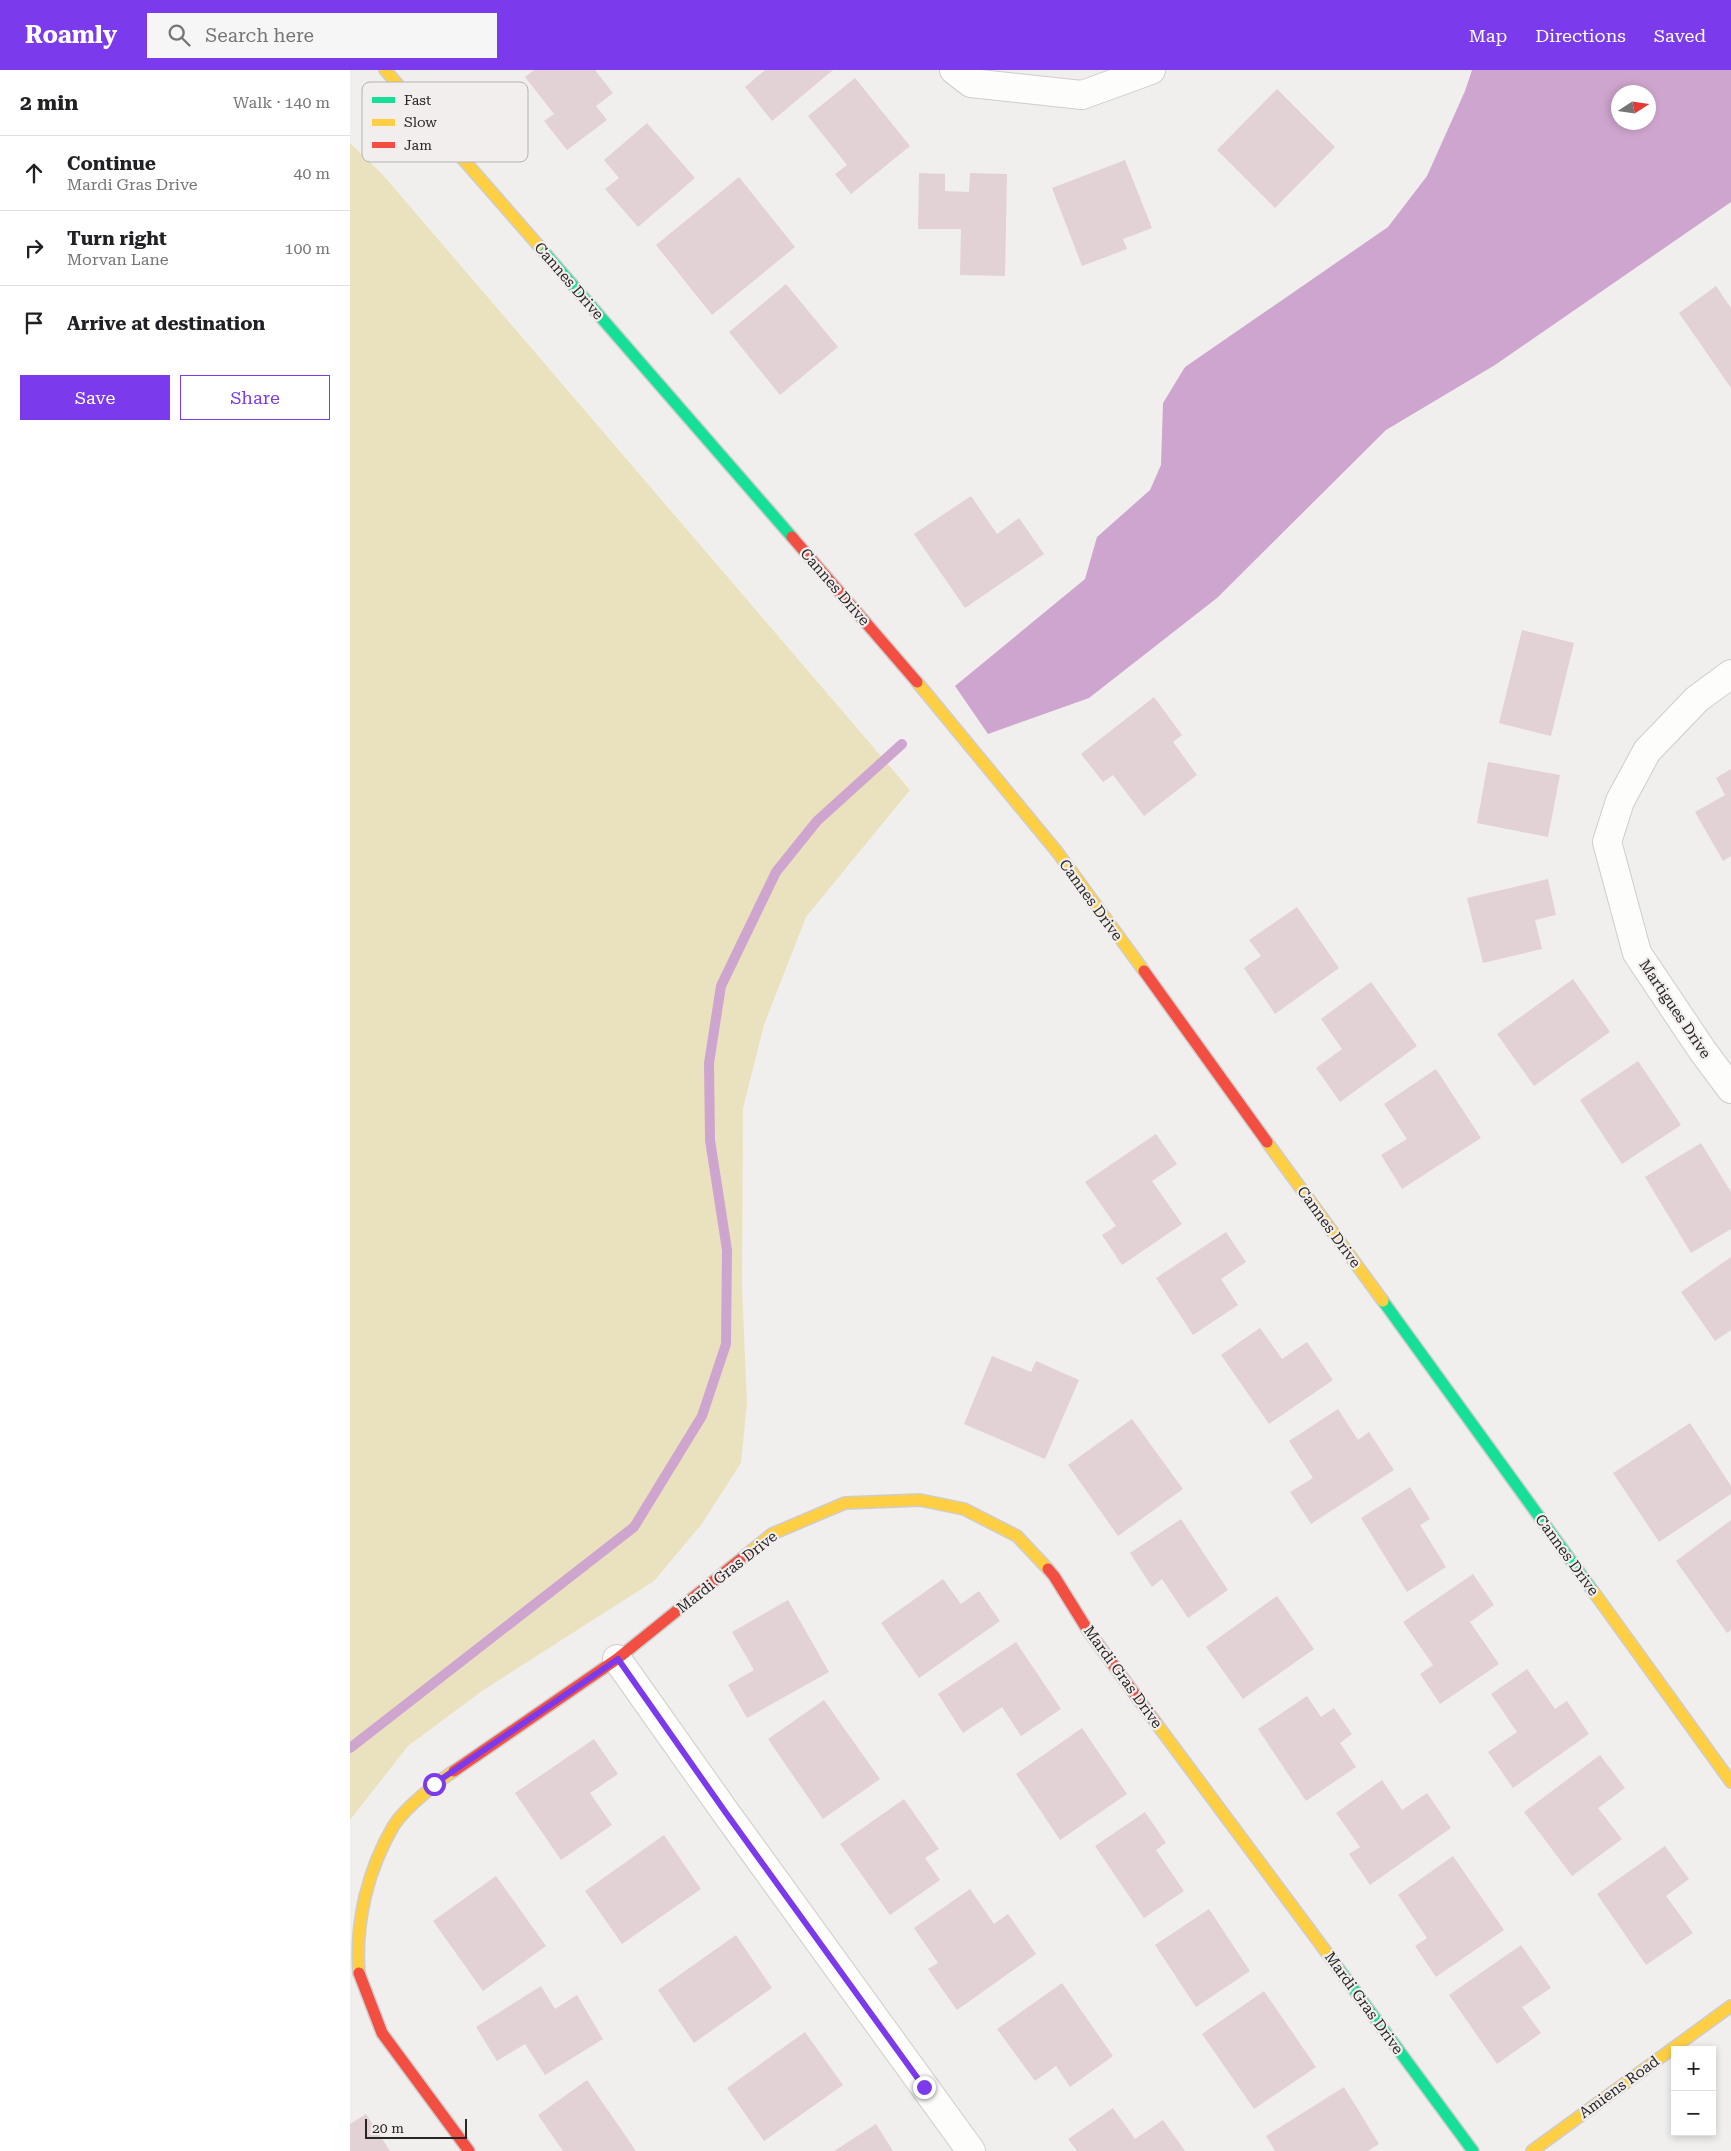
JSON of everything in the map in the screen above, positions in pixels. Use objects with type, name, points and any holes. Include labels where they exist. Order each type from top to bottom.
[{"type":"street","name":"Cannes Drive","points":[[385,70],[395,82]]},
{"type":"street","points":[[954,70],[971,83],[1082,95],[1151,70]]},
{"type":"street","name":"Cannes Drive","points":[[465,162],[887,646],[1058,853],[1731,1782]]},
{"type":"street","name":"Martigues Drive","points":[[1731,674],[1697,699],[1647,751],[1620,801],[1607,842],[1637,953],[1702,1050],[1731,1089]]},
{"type":"street","name":"Mardi Gras Drive","points":[[469,2151],[382,2033],[359,1972],[359,1924],[369,1880],[395,1824],[434,1784],[618,1659],[772,1534],[845,1503],[920,1500],[964,1509],[1017,1536],[1054,1576],[1087,1629],[1473,2151]]},
{"type":"street","points":[[618,1659],[726,1813],[971,2151]]},
{"type":"street","name":"Amiens Road","points":[[1532,2151],[1731,2006]]},
{"type":"shaded area","points":[[1472,70],[1731,70],[1731,202],[1495,365],[1386,430],[1217,598],[1089,698],[988,734],[955,686],[1085,579],[1097,537],[1150,490],[1161,465],[1163,403],[1185,367],[1388,227],[1427,176],[1465,91]]},
{"type":"shaded area","points":[[350,143],[362,155],[362,162],[370,162],[383,175],[910,790],[806,917],[764,1025],[743,1108],[742,1286],[747,1403],[741,1463],[701,1525],[654,1581],[482,1691],[408,1746],[350,1820]]},
{"type":"building","points":[[534,70],[595,70],[613,93],[596,106],[607,120],[567,150],[544,121],[554,114],[525,77]]},
{"type":"building","points":[[765,70],[833,70],[772,121],[745,87]]},
{"type":"building","points":[[855,78],[910,146],[851,194],[835,174],[847,165],[808,116]]},
{"type":"building","points":[[1277,89],[1335,147],[1275,208],[1217,150]]},
{"type":"building","points":[[647,123],[695,178],[638,227],[605,189],[619,178],[604,160]]},
{"type":"building","points":[[1125,160],[1152,228],[1123,239],[1127,249],[1082,266],[1052,188]]},
{"type":"building","points":[[919,173],[945,174],[945,191],[969,192],[970,173],[1007,174],[1005,276],[960,275],[961,229],[918,229]]},
{"type":"building","points":[[739,177],[795,247],[712,315],[656,245]]},
{"type":"building","points":[[786,284],[838,347],[780,395],[729,332]]},
{"type":"building","points":[[1716,286],[1731,308],[1731,388],[1679,313]]},
{"type":"building","points":[[971,496],[997,534],[1019,518],[1044,554],[965,608],[914,534]]},
{"type":"building","points":[[1522,630],[1574,643],[1551,736],[1499,723]]},
{"type":"building","points":[[1154,697],[1182,735],[1173,742],[1197,775],[1144,816],[1113,775],[1103,782],[1081,754]]},
{"type":"building","points":[[1488,762],[1560,775],[1548,837],[1477,823]]},
{"type":"building","points":[[1731,769],[1731,856],[1723,861],[1695,812],[1725,795],[1716,778]]},
{"type":"building","points":[[1548,879],[1556,915],[1535,920],[1542,949],[1483,963],[1467,898]]},
{"type":"building","points":[[1297,907],[1339,968],[1275,1014],[1244,968],[1261,956],[1249,940]]},
{"type":"building","points":[[1573,979],[1610,1032],[1534,1086],[1497,1034]]},
{"type":"building","points":[[1371,982],[1417,1046],[1340,1102],[1316,1068],[1342,1049],[1321,1019]]},
{"type":"building","points":[[1638,1061],[1681,1125],[1622,1164],[1580,1100]]},
{"type":"building","points":[[1436,1069],[1481,1138],[1402,1189],[1381,1155],[1407,1139],[1384,1104]]},
{"type":"building","points":[[1156,1134],[1177,1164],[1152,1181],[1182,1224],[1122,1265],[1102,1235],[1116,1226],[1085,1182]]},
{"type":"building","points":[[1701,1143],[1731,1192],[1731,1229],[1691,1253],[1645,1177]]},
{"type":"building","points":[[1226,1232],[1246,1262],[1221,1279],[1238,1305],[1193,1335],[1156,1278]]},
{"type":"building","points":[[1731,1257],[1731,1330],[1715,1341],[1681,1292]]},
{"type":"building","points":[[1260,1328],[1282,1359],[1307,1342],[1333,1380],[1269,1424],[1221,1355]]},
{"type":"building","points":[[992,1356],[1031,1372],[1036,1361],[1079,1380],[1045,1459],[964,1424]]},
{"type":"building","points":[[1338,1409],[1358,1440],[1369,1432],[1394,1470],[1311,1524],[1290,1492],[1313,1478],[1289,1441]]},
{"type":"building","points":[[1132,1419],[1183,1489],[1118,1536],[1068,1465]]},
{"type":"building","points":[[1690,1423],[1731,1486],[1731,1494],[1659,1542],[1613,1473]]},
{"type":"building","points":[[1410,1487],[1430,1519],[1420,1525],[1446,1567],[1407,1592],[1361,1518]]},
{"type":"building","points":[[1181,1519],[1228,1590],[1188,1618],[1162,1579],[1152,1587],[1130,1553]]},
{"type":"building","points":[[1731,1520],[1731,1630],[1727,1633],[1676,1561]]},
{"type":"building","points":[[1473,1574],[1494,1605],[1470,1622],[1499,1664],[1440,1704],[1420,1674],[1433,1665],[1403,1622]]},
{"type":"building","points":[[943,1579],[961,1604],[979,1591],[1000,1621],[919,1678],[881,1623]]},
{"type":"building","points":[[1277,1596],[1314,1649],[1243,1699],[1206,1647]]},
{"type":"building","points":[[788,1600],[829,1672],[747,1718],[728,1685],[754,1670],[732,1632]]},
{"type":"building","points":[[1016,1642],[1061,1709],[1021,1736],[1002,1707],[963,1733],[938,1694]]},
{"type":"building","points":[[1527,1669],[1555,1709],[1567,1701],[1589,1734],[1513,1788],[1488,1752],[1517,1732],[1491,1694]]},
{"type":"building","points":[[1307,1696],[1321,1717],[1334,1708],[1352,1734],[1340,1743],[1356,1767],[1306,1801],[1258,1729]]},
{"type":"building","points":[[824,1700],[880,1779],[823,1819],[768,1739]]},
{"type":"building","points":[[1082,1728],[1127,1794],[1060,1840],[1016,1774]]},
{"type":"building","points":[[594,1739],[618,1774],[590,1793],[612,1825],[561,1860],[515,1793]]},
{"type":"building","points":[[1600,1755],[1625,1788],[1598,1808],[1622,1839],[1572,1876],[1524,1812]]},
{"type":"building","points":[[1382,1780],[1402,1810],[1427,1793],[1451,1828],[1370,1885],[1349,1854],[1360,1847],[1336,1813]]},
{"type":"building","points":[[904,1799],[939,1849],[925,1858],[940,1880],[890,1915],[840,1844]]},
{"type":"building","points":[[1145,1812],[1166,1843],[1156,1850],[1184,1891],[1144,1918],[1095,1846]]},
{"type":"building","points":[[664,1835],[701,1889],[622,1944],[585,1891]]},
{"type":"building","points":[[1665,1846],[1689,1879],[1666,1896],[1693,1933],[1646,1965],[1597,1894]]},
{"type":"building","points":[[1453,1856],[1504,1930],[1436,1977],[1415,1946],[1427,1938],[1398,1895]]},
{"type":"building","points":[[496,1876],[546,1946],[483,1991],[433,1921]]},
{"type":"building","points":[[970,1889],[994,1924],[1008,1914],[1036,1954],[957,2010],[928,1969],[938,1963],[914,1928]]},
{"type":"building","points":[[1209,1909],[1250,1971],[1196,2007],[1155,1945]]},
{"type":"building","points":[[736,1935],[772,1988],[694,2043],[658,1990]]},
{"type":"building","points":[[1521,1945],[1551,1988],[1522,2007],[1541,2033],[1497,2064],[1449,1995]]},
{"type":"building","points":[[1062,1983],[1113,2056],[1070,2087],[1056,2066],[1035,2081],[997,2029]]},
{"type":"building","points":[[541,1986],[555,2009],[577,1995],[603,2039],[545,2075],[525,2044],[497,2061],[476,2027]]},
{"type":"building","points":[[1264,1991],[1316,2067],[1254,2109],[1202,2034]]},
{"type":"building","points":[[805,2032],[843,2085],[764,2141],[727,2088]]},
{"type":"building","points":[[587,2080],[636,2151],[563,2151],[538,2115]]},
{"type":"building","points":[[1344,2087],[1379,2144],[1368,2151],[1275,2151],[1266,2136]]},
{"type":"building","points":[[1113,2108],[1135,2139],[1163,2120],[1185,2151],[1077,2151],[1068,2139]]},
{"type":"building","points":[[366,2114],[390,2151],[350,2151],[350,2124]]},
{"type":"building","points":[[876,2124],[893,2151],[834,2151]]},
{"type":"waterway","points":[[350,1748],[634,1527],[702,1416],[726,1344],[727,1250],[710,1140],[709,1063],[721,986],[776,872],[817,821],[902,744]]},
{"type":"traffic: fast","points":[[538,245],[792,537]]},
{"type":"traffic: fast","points":[[1383,1301],[1593,1591]]},
{"type":"traffic: fast","points":[[1330,1957],[1473,2151]]},
{"type":"traffic: slow","points":[[385,70],[395,82]]},
{"type":"traffic: slow","points":[[465,162],[538,245]]},
{"type":"traffic: slow","points":[[917,682],[1058,853],[1144,971]]},
{"type":"traffic: slow","points":[[1267,1142],[1383,1301]]},
{"type":"traffic: slow","points":[[746,1555],[772,1534],[845,1503],[920,1500],[964,1509],[1017,1536],[1048,1569]]},
{"type":"traffic: slow","points":[[1593,1591],[1731,1782]]},
{"type":"traffic: slow","points":[[1156,1723],[1330,1957]]},
{"type":"traffic: slow","points":[[359,1973],[358,1954],[361,1915],[370,1877],[377,1859],[399,1818],[430,1788],[454,1771]]},
{"type":"traffic: slow","points":[[1532,2151],[1731,2006]]},
{"type":"traffic: jam","points":[[792,537],[917,682]]},
{"type":"traffic: jam","points":[[1144,971],[1267,1142]]},
{"type":"traffic: jam","points":[[454,1771],[617,1659],[746,1555]]},
{"type":"traffic: jam","points":[[1048,1569],[1087,1629],[1156,1723]]},
{"type":"traffic: jam","points":[[359,1973],[382,2033],[469,2151]]},
{"type":"route","points":[[434,1784],[618,1659],[726,1813],[924,2087]]}]
